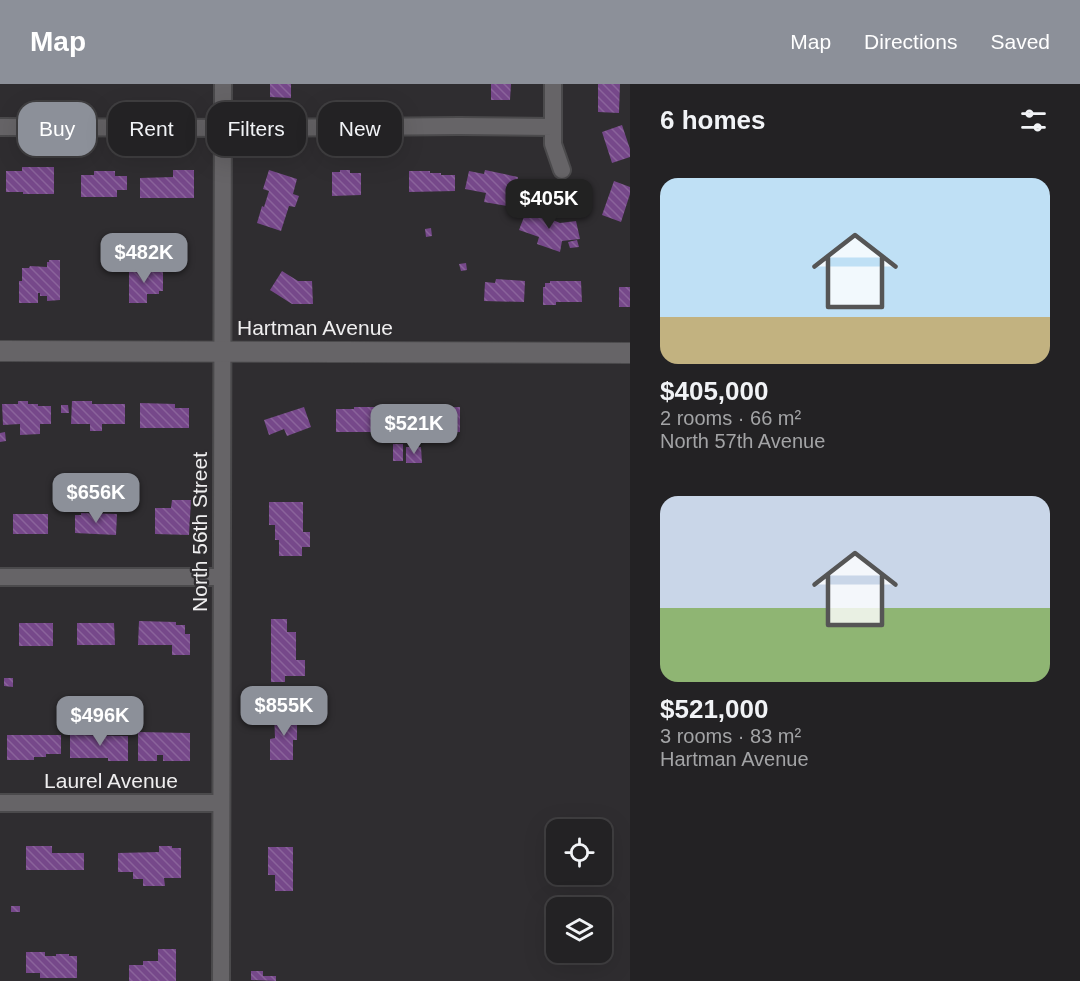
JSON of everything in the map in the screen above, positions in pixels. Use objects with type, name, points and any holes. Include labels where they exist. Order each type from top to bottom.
[{"type":"street","name":"North 56th Street","points":[[223,84],[223,102]]},
{"type":"street","points":[[553,84],[553,144],[562,170]]},
{"type":"street","points":[[0,127],[207,127]]},
{"type":"street","points":[[306,127],[553,127]]},
{"type":"street","name":"North 56th Street","points":[[221,981],[223,156]]},
{"type":"street","name":"Hartman Avenue","points":[[0,351],[630,353]]},
{"type":"street","points":[[0,577],[222,578]]},
{"type":"street","name":"Laurel Avenue","points":[[0,803],[221,803]]},
{"type":"building","points":[[270,84],[291,84],[291,98],[270,97]]},
{"type":"building","points":[[491,84],[511,84],[510,100],[491,100]]},
{"type":"building","points":[[598,84],[620,84],[619,113],[598,112]]},
{"type":"building","points":[[622,125],[630,149],[630,157],[612,163],[602,132]]},
{"type":"building","points":[[22,167],[54,167],[54,194],[6,192],[6,171],[22,171]]},
{"type":"building","points":[[173,170],[194,170],[194,198],[140,198],[140,178],[173,177]]},
{"type":"building","points":[[269,170],[297,179],[293,194],[299,196],[295,207],[289,206],[281,231],[257,223],[269,191],[263,189]]},
{"type":"building","points":[[340,170],[361,173],[361,195],[332,196],[332,172],[340,172]]},
{"type":"building","points":[[485,170],[518,177],[513,207],[484,202],[486,193],[465,189],[469,171],[484,174]]},
{"type":"building","points":[[94,171],[115,171],[115,176],[127,176],[127,190],[117,190],[117,197],[81,197],[81,175],[94,175]]},
{"type":"building","points":[[409,171],[430,171],[430,173],[441,173],[441,175],[455,175],[455,191],[409,192]]},
{"type":"building","points":[[614,181],[630,187],[621,222],[602,215]]},
{"type":"building","points":[[527,209],[560,223],[576,221],[580,239],[562,241],[560,252],[537,244],[539,237],[519,230]]},
{"type":"building","points":[[431,228],[432,236],[426,237],[425,229]]},
{"type":"building","points":[[577,240],[579,247],[570,248],[568,242]]},
{"type":"building","points":[[49,260],[60,260],[60,300],[47,301],[47,296],[40,296],[38,293],[38,303],[19,303],[19,281],[22,281],[22,268],[47,267]]},
{"type":"building","points":[[466,263],[467,270],[461,271],[459,264]]},
{"type":"building","points":[[129,268],[163,269],[163,291],[159,291],[159,294],[147,294],[147,303],[129,303]]},
{"type":"building","points":[[282,271],[298,281],[312,281],[313,304],[292,304],[270,290]]},
{"type":"building","points":[[496,279],[525,281],[524,302],[484,301],[485,282],[495,283]]},
{"type":"building","points":[[550,281],[581,281],[582,302],[556,302],[556,305],[543,305],[543,287]]},
{"type":"building","points":[[619,287],[630,287],[630,307],[619,307]]},
{"type":"building","points":[[18,401],[28,401],[28,404],[38,404],[38,406],[51,406],[51,424],[40,424],[40,434],[20,435],[20,424],[3,425],[2,404],[18,404]]},
{"type":"building","points":[[72,401],[92,401],[92,404],[125,404],[125,424],[102,424],[102,431],[90,431],[90,424],[71,424]]},
{"type":"building","points":[[140,403],[175,404],[175,408],[189,408],[189,428],[140,428]]},
{"type":"building","points":[[61,405],[68,405],[69,413],[61,413]]},
{"type":"building","points":[[304,407],[311,427],[287,436],[284,429],[269,435],[264,420]]},
{"type":"building","points":[[354,407],[375,407],[376,432],[336,432],[336,409],[354,409]]},
{"type":"building","points":[[413,407],[460,407],[460,432],[413,433]]},
{"type":"building","points":[[5,432],[6,441],[0,442],[0,433]]},
{"type":"building","points":[[393,444],[403,444],[403,461],[393,461]]},
{"type":"building","points":[[406,447],[421,447],[422,463],[406,463]]},
{"type":"building","points":[[172,500],[191,500],[189,535],[155,534],[155,508],[171,508]]},
{"type":"building","points":[[269,502],[303,502],[303,532],[310,532],[310,547],[302,547],[302,556],[279,556],[279,540],[275,540],[275,525],[269,525]]},
{"type":"building","points":[[81,513],[117,514],[116,535],[75,533],[75,515],[81,515]]},
{"type":"building","points":[[13,514],[48,514],[48,534],[13,534]]},
{"type":"building","points":[[271,619],[287,619],[287,632],[296,632],[296,660],[305,660],[305,676],[285,676],[285,682],[271,682]]},
{"type":"building","points":[[139,621],[176,622],[176,625],[185,625],[185,634],[190,634],[190,655],[172,655],[172,645],[138,645]]},
{"type":"building","points":[[19,623],[53,623],[53,646],[19,646]]},
{"type":"building","points":[[77,623],[114,623],[115,645],[77,645]]},
{"type":"building","points":[[4,678],[13,678],[13,687],[4,686]]},
{"type":"building","points":[[274,713],[297,713],[297,740],[293,740],[293,760],[270,760],[270,739],[275,738]]},
{"type":"building","points":[[138,732],[190,733],[190,761],[163,761],[163,755],[157,755],[157,761],[138,761]]},
{"type":"building","points":[[7,735],[61,735],[61,754],[46,754],[46,757],[34,757],[34,760],[7,760]]},
{"type":"building","points":[[70,735],[128,736],[128,761],[108,761],[108,758],[70,758]]},
{"type":"building","points":[[26,846],[52,846],[52,853],[84,853],[84,870],[26,870]]},
{"type":"building","points":[[159,846],[181,848],[181,878],[164,878],[165,886],[143,886],[143,879],[133,879],[133,872],[118,872],[118,853],[159,852]]},
{"type":"building","points":[[268,847],[293,847],[293,891],[275,891],[275,875],[268,875]]},
{"type":"building","points":[[11,906],[20,906],[20,912],[11,912]]},
{"type":"building","points":[[158,949],[176,949],[176,981],[129,981],[129,965],[143,965],[143,961],[158,961]]},
{"type":"building","points":[[26,952],[45,952],[45,956],[69,954],[69,956],[77,956],[77,978],[40,978],[40,973],[26,973]]},
{"type":"building","points":[[251,971],[263,971],[263,976],[276,976],[276,981],[251,980]]}]
